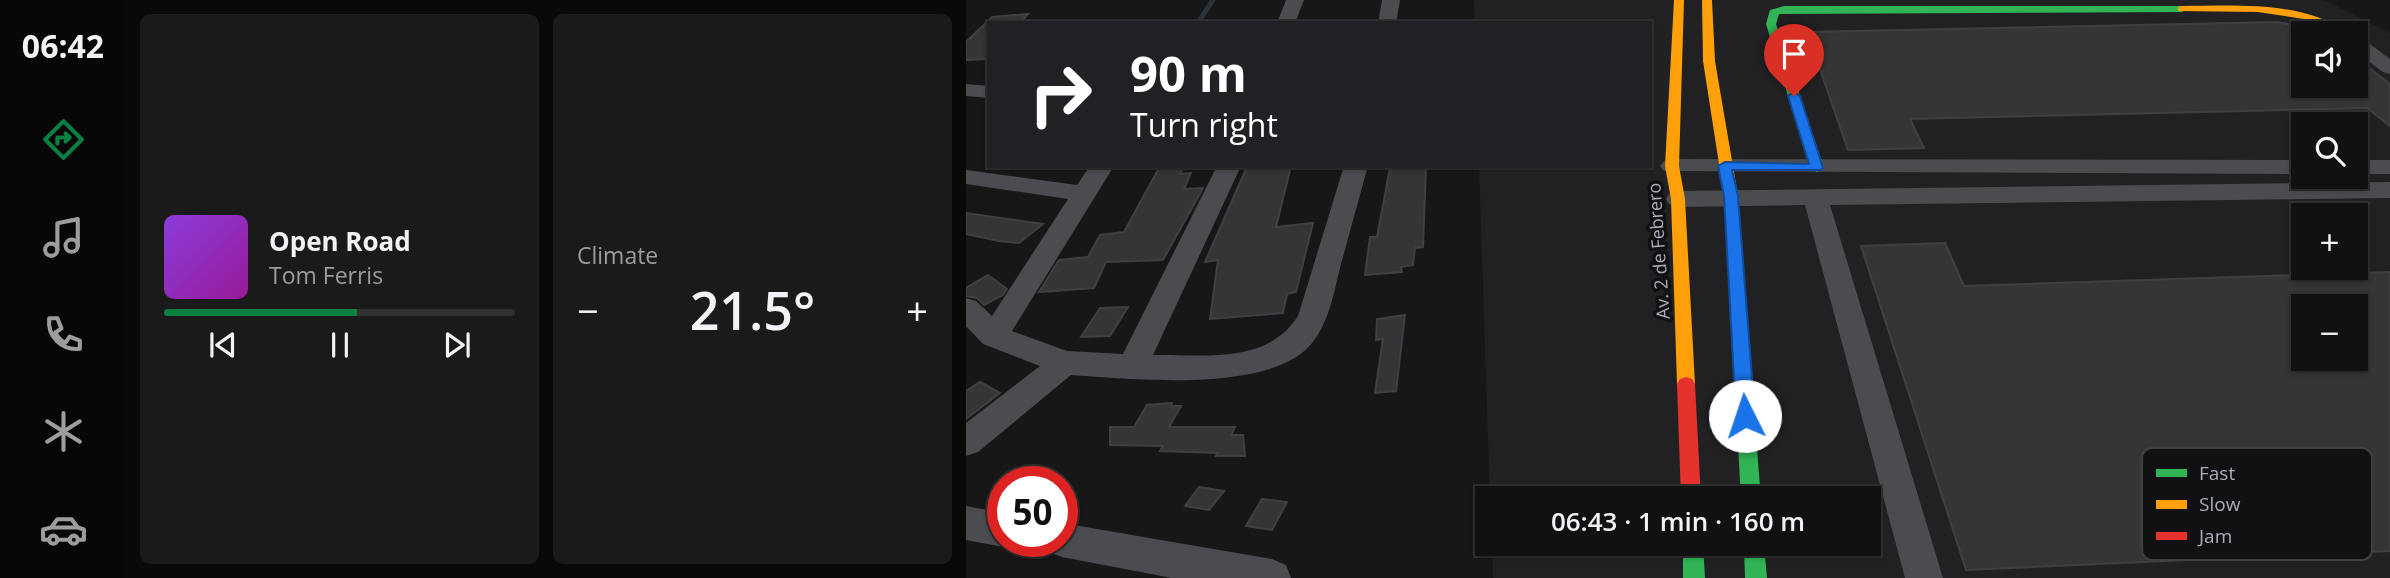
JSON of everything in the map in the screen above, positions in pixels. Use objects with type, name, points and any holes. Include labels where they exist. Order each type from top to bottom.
[{"type":"main road","name":"Av. 2 de Febrero","points":[[1679,0],[1672,166],[1678,199],[1690,486]]},
{"type":"main road","points":[[1707,0],[1709,61],[1731,196],[1750,486]]},
{"type":"main road","points":[[1816,183],[1771,24],[1774,12],[1784,9],[2258,9],[2307,16],[2317,21]]},
{"type":"main road","points":[[1693,556],[1694,578]]},
{"type":"main road","points":[[1755,556],[1756,578]]},
{"type":"street","points":[[1287,21],[1294,0]]},
{"type":"street","points":[[1387,21],[1391,0]]},
{"type":"street","points":[[2368,52],[2390,68]]},
{"type":"street","points":[[966,90],[987,92]]},
{"type":"street","points":[[1672,166],[1725,166],[1816,183],[2390,190]]},
{"type":"street","points":[[1678,199],[1731,196],[1816,183],[2291,167]]},
{"type":"street","points":[[2368,167],[2390,167]]},
{"type":"street","points":[[994,336],[1101,168]]},
{"type":"street","points":[[1132,367],[1228,168]]},
{"type":"street","points":[[966,308],[994,336],[1065,363],[1132,367],[1238,366],[1282,352],[1301,336],[1312,318],[1355,168]]},
{"type":"street","points":[[966,177],[1085,194]]},
{"type":"street","points":[[1816,183],[1924,578]]},
{"type":"street","points":[[966,442],[1065,363]]},
{"type":"street","points":[[966,523],[987,527]]},
{"type":"street","points":[[1078,543],[1272,578]]},
{"type":"shaded area","points":[[1474,0],[2324,0],[2366,21],[2291,21],[2291,98],[2368,98],[2368,22],[2390,33],[2390,578],[1493,578],[1492,556],[1881,556],[1881,486],[1490,486],[1479,168],[1652,168],[1652,21],[1475,21]]},
{"type":"building","points":[[1028,14],[1022,21],[988,21],[992,17]]},
{"type":"building","points":[[987,22],[986,59],[966,60],[966,42]]},
{"type":"building","points":[[2277,22],[2291,25],[2291,98],[2368,98],[2368,67],[2390,84],[2390,126],[2367,108],[1910,119],[1924,148],[1848,150],[1807,32]]},
{"type":"building","points":[[1159,168],[1183,168],[1180,174],[1191,173],[1184,189],[1203,188],[1163,260],[1106,262],[1094,288],[1039,292],[1059,260],[1088,257],[1100,235],[1124,232]]},
{"type":"building","points":[[1291,168],[1276,227],[1313,223],[1296,292],[1287,294],[1283,313],[1210,319],[1218,260],[1205,262],[1246,169]]},
{"type":"building","points":[[1390,168],[1426,168],[1423,247],[1415,248],[1413,265],[1401,267],[1402,272],[1365,275],[1370,237],[1377,237]]},
{"type":"building","points":[[966,213],[1043,224],[1019,243],[999,241],[966,234]]},
{"type":"building","points":[[1945,243],[1964,286],[2291,275],[2291,280],[2368,280],[2368,273],[2390,272],[2390,551],[2372,552],[2372,448],[2142,448],[2142,560],[2189,560],[1966,570],[1861,246]]},
{"type":"building","points":[[988,275],[1007,289],[1003,295],[984,305],[977,298],[966,296],[966,288]]},
{"type":"building","points":[[1128,307],[1110,336],[1081,337],[1100,308]]},
{"type":"building","points":[[1405,315],[1396,391],[1375,393],[1383,339],[1376,340],[1377,319]]},
{"type":"building","points":[[980,382],[1000,393],[966,419],[966,391]]},
{"type":"building","points":[[1172,403],[1171,406],[1181,406],[1169,427],[1235,427],[1231,435],[1243,435],[1245,456],[1160,451],[1163,446],[1110,445],[1110,427],[1134,427],[1147,405]]},
{"type":"building","points":[[1199,487],[1224,491],[1209,510],[1185,506]]},
{"type":"building","points":[[1262,499],[1287,502],[1272,530],[1246,526]]},
{"type":"waterway","points":[[1199,21],[1213,0]]},
{"type":"traffic: fast","points":[[1817,168],[1771,24],[1774,12],[1784,9],[2182,9]]},
{"type":"traffic: fast","points":[[1740,337],[1750,486]]},
{"type":"traffic: fast","points":[[1693,556],[1694,578]]},
{"type":"traffic: fast","points":[[1755,556],[1756,578]]},
{"type":"traffic: slow","points":[[1679,0],[1672,166],[1678,199],[1686,384]]},
{"type":"traffic: slow","points":[[1707,0],[1709,61],[1731,196],[1740,337]]},
{"type":"traffic: slow","points":[[2182,9],[2258,9],[2307,16],[2317,21]]},
{"type":"traffic: jam","points":[[1686,384],[1690,486]]},
{"type":"route","points":[[1745,416],[1731,196],[1725,166],[1816,168],[1794,96]]}]
